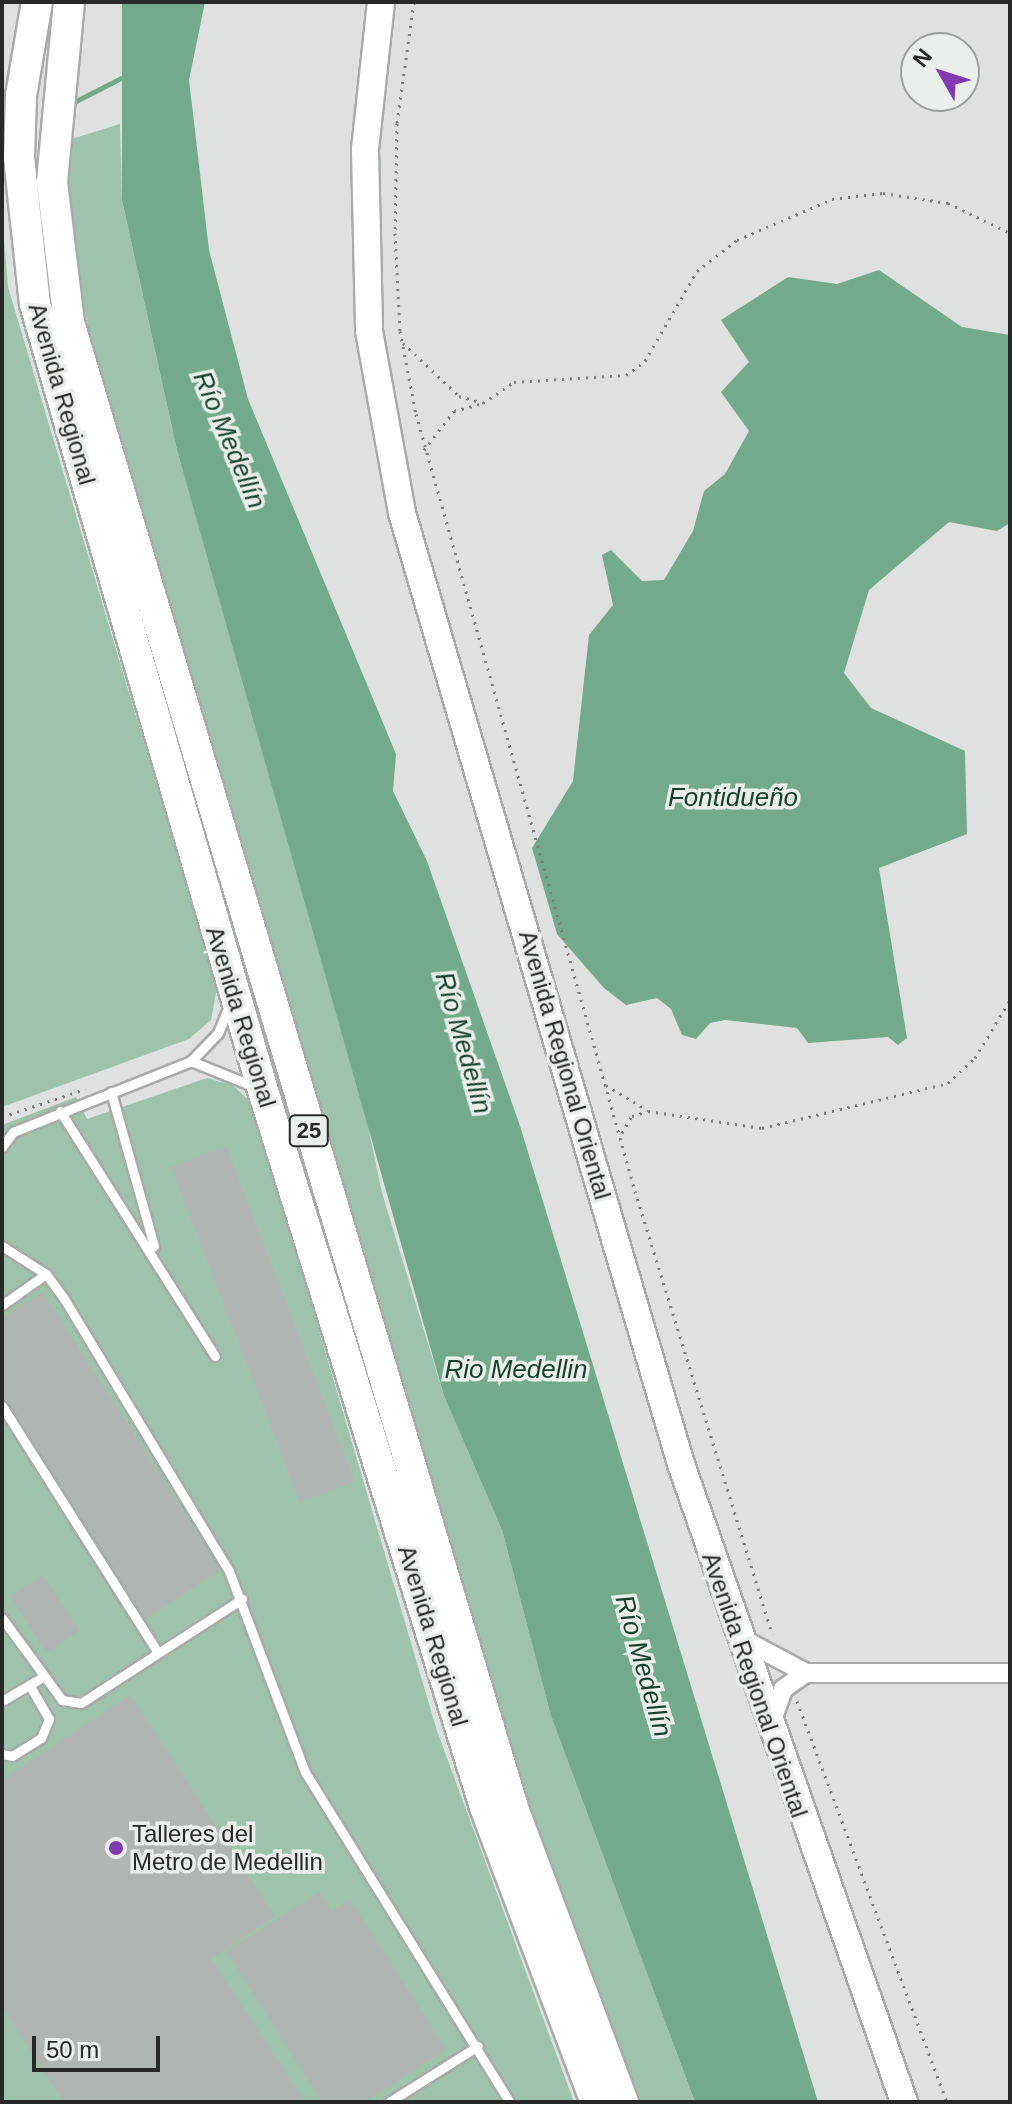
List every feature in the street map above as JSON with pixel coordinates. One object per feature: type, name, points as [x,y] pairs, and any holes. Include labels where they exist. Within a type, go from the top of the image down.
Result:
[{"type":"highway","name":"Avenida Regional","points":[[37,2],[21,96],[19,157],[35,304],[265,1097],[489,1821],[596,2102]]},
{"type":"highway","name":"Avenida Regional","points":[[69,2],[53,146],[53,216],[69,322],[513,1808],[623,2102]]},
{"type":"main road","name":"Avenida Regional Oriental","points":[[381,2],[365,150],[369,331],[402,513],[737,1636],[904,2102]]},
{"type":"street","points":[[737,1636],[798,1679],[1010,1673]]},
{"type":"street","points":[[771,1731],[773,1705],[798,1679]]},
{"type":"lane","points":[[2,1147],[13,1132],[191,1061],[218,1033],[233,990]]},
{"type":"lane","points":[[191,1061],[233,1072],[265,1097]]},
{"type":"lane","points":[[111,1092],[156,1255]]},
{"type":"lane","points":[[60,1111],[156,1255],[215,1356]]},
{"type":"lane","points":[[2,1246],[46,1274],[242,1599],[305,1772],[510,2102]]},
{"type":"lane","points":[[2,1305],[46,1274]]},
{"type":"lane","points":[[2,1406],[157,1651]]},
{"type":"lane","points":[[2,1618],[41,1678],[62,1700],[81,1703],[157,1651],[242,1599]]},
{"type":"lane","points":[[2,1701],[41,1678]]},
{"type":"lane","points":[[2,1754],[12,1756],[41,1738],[49,1719],[29,1685]]},
{"type":"lane","points":[[389,2102],[478,2046]]},
{"type":"path","points":[[414,2],[397,123],[402,343],[424,450],[621,1137],[782,1665]]},
{"type":"path","points":[[424,450],[454,411],[483,403],[514,382],[626,375],[645,361],[697,271],[737,240],[832,199],[883,193],[948,203],[1010,233]]},
{"type":"path","points":[[402,343],[459,396],[483,403]]},
{"type":"path","points":[[606,1085],[648,1111],[762,1128],[948,1083],[975,1058],[1010,1000]]},
{"type":"path","points":[[2,1117],[84,1087],[89,1100]]},
{"type":"path","points":[[621,1137],[632,1116],[648,1111]]},
{"type":"path","points":[[798,1679],[947,2102]]},
{"type":"shaded area","points":[[120,124],[122,200],[177,450],[357,1073],[382,1193],[444,1396],[502,1530],[551,1716],[695,2102],[634,2102],[503,1740],[100,385],[74,255],[65,141]]},
{"type":"shaded area","points":[[2,215],[8,287],[217,988],[211,1020],[189,1039],[2,1107]]},
{"type":"shaded area","points":[[207,1078],[232,1085],[252,1103],[437,1731],[574,2102],[2,2102],[2,1125],[76,1097],[87,1119]]},
{"type":"water","name":"Rio Medellin","points":[[122,2],[205,2],[189,80],[209,250],[248,399],[396,754],[393,791],[427,861],[520,1126],[818,2102],[695,2102],[551,1716],[502,1530],[444,1396],[177,450],[122,200]]},
{"type":"water","name":"Fontidueño","points":[[879,270],[962,327],[1010,335],[1010,523],[997,531],[949,522],[869,590],[844,673],[871,708],[965,751],[967,834],[879,868],[907,1038],[898,1045],[888,1037],[808,1043],[797,1028],[725,1020],[710,1023],[696,1039],[682,1035],[671,1009],[657,998],[626,1005],[604,988],[557,934],[532,848],[573,781],[589,635],[613,605],[602,555],[611,550],[642,581],[664,580],[693,531],[704,491],[725,474],[749,431],[721,392],[749,362],[721,320],[788,277],[837,284]]},
{"type":"building","points":[[226,1146],[355,1481],[300,1502],[171,1167]]},
{"type":"building","points":[[43,1292],[220,1570],[143,1621],[2,1396],[2,1318]]},
{"type":"building","points":[[43,1575],[79,1631],[47,1652],[10,1596]]},
{"type":"building","name":"Talleres del Metro de Medellin","points":[[130,1695],[275,1916],[211,1959],[305,2102],[64,2102],[2,2007],[2,1780]]},
{"type":"building","points":[[320,1892],[332,1911],[350,1899],[446,2050],[365,2102],[322,2102],[226,1951]]},
{"type":"waterway","points":[[72,103],[123,77]]},
{"type":"place","name":"Talleres del Metro de Medellin","points":[[116,1848]]},
{"type":"water label","name":"Río Medellín","points":[[229,440]]},
{"type":"water label","name":"Río Medellín","points":[[463,1043]]},
{"type":"water label","name":"Río Medellín","points":[[643,1666]]}]
